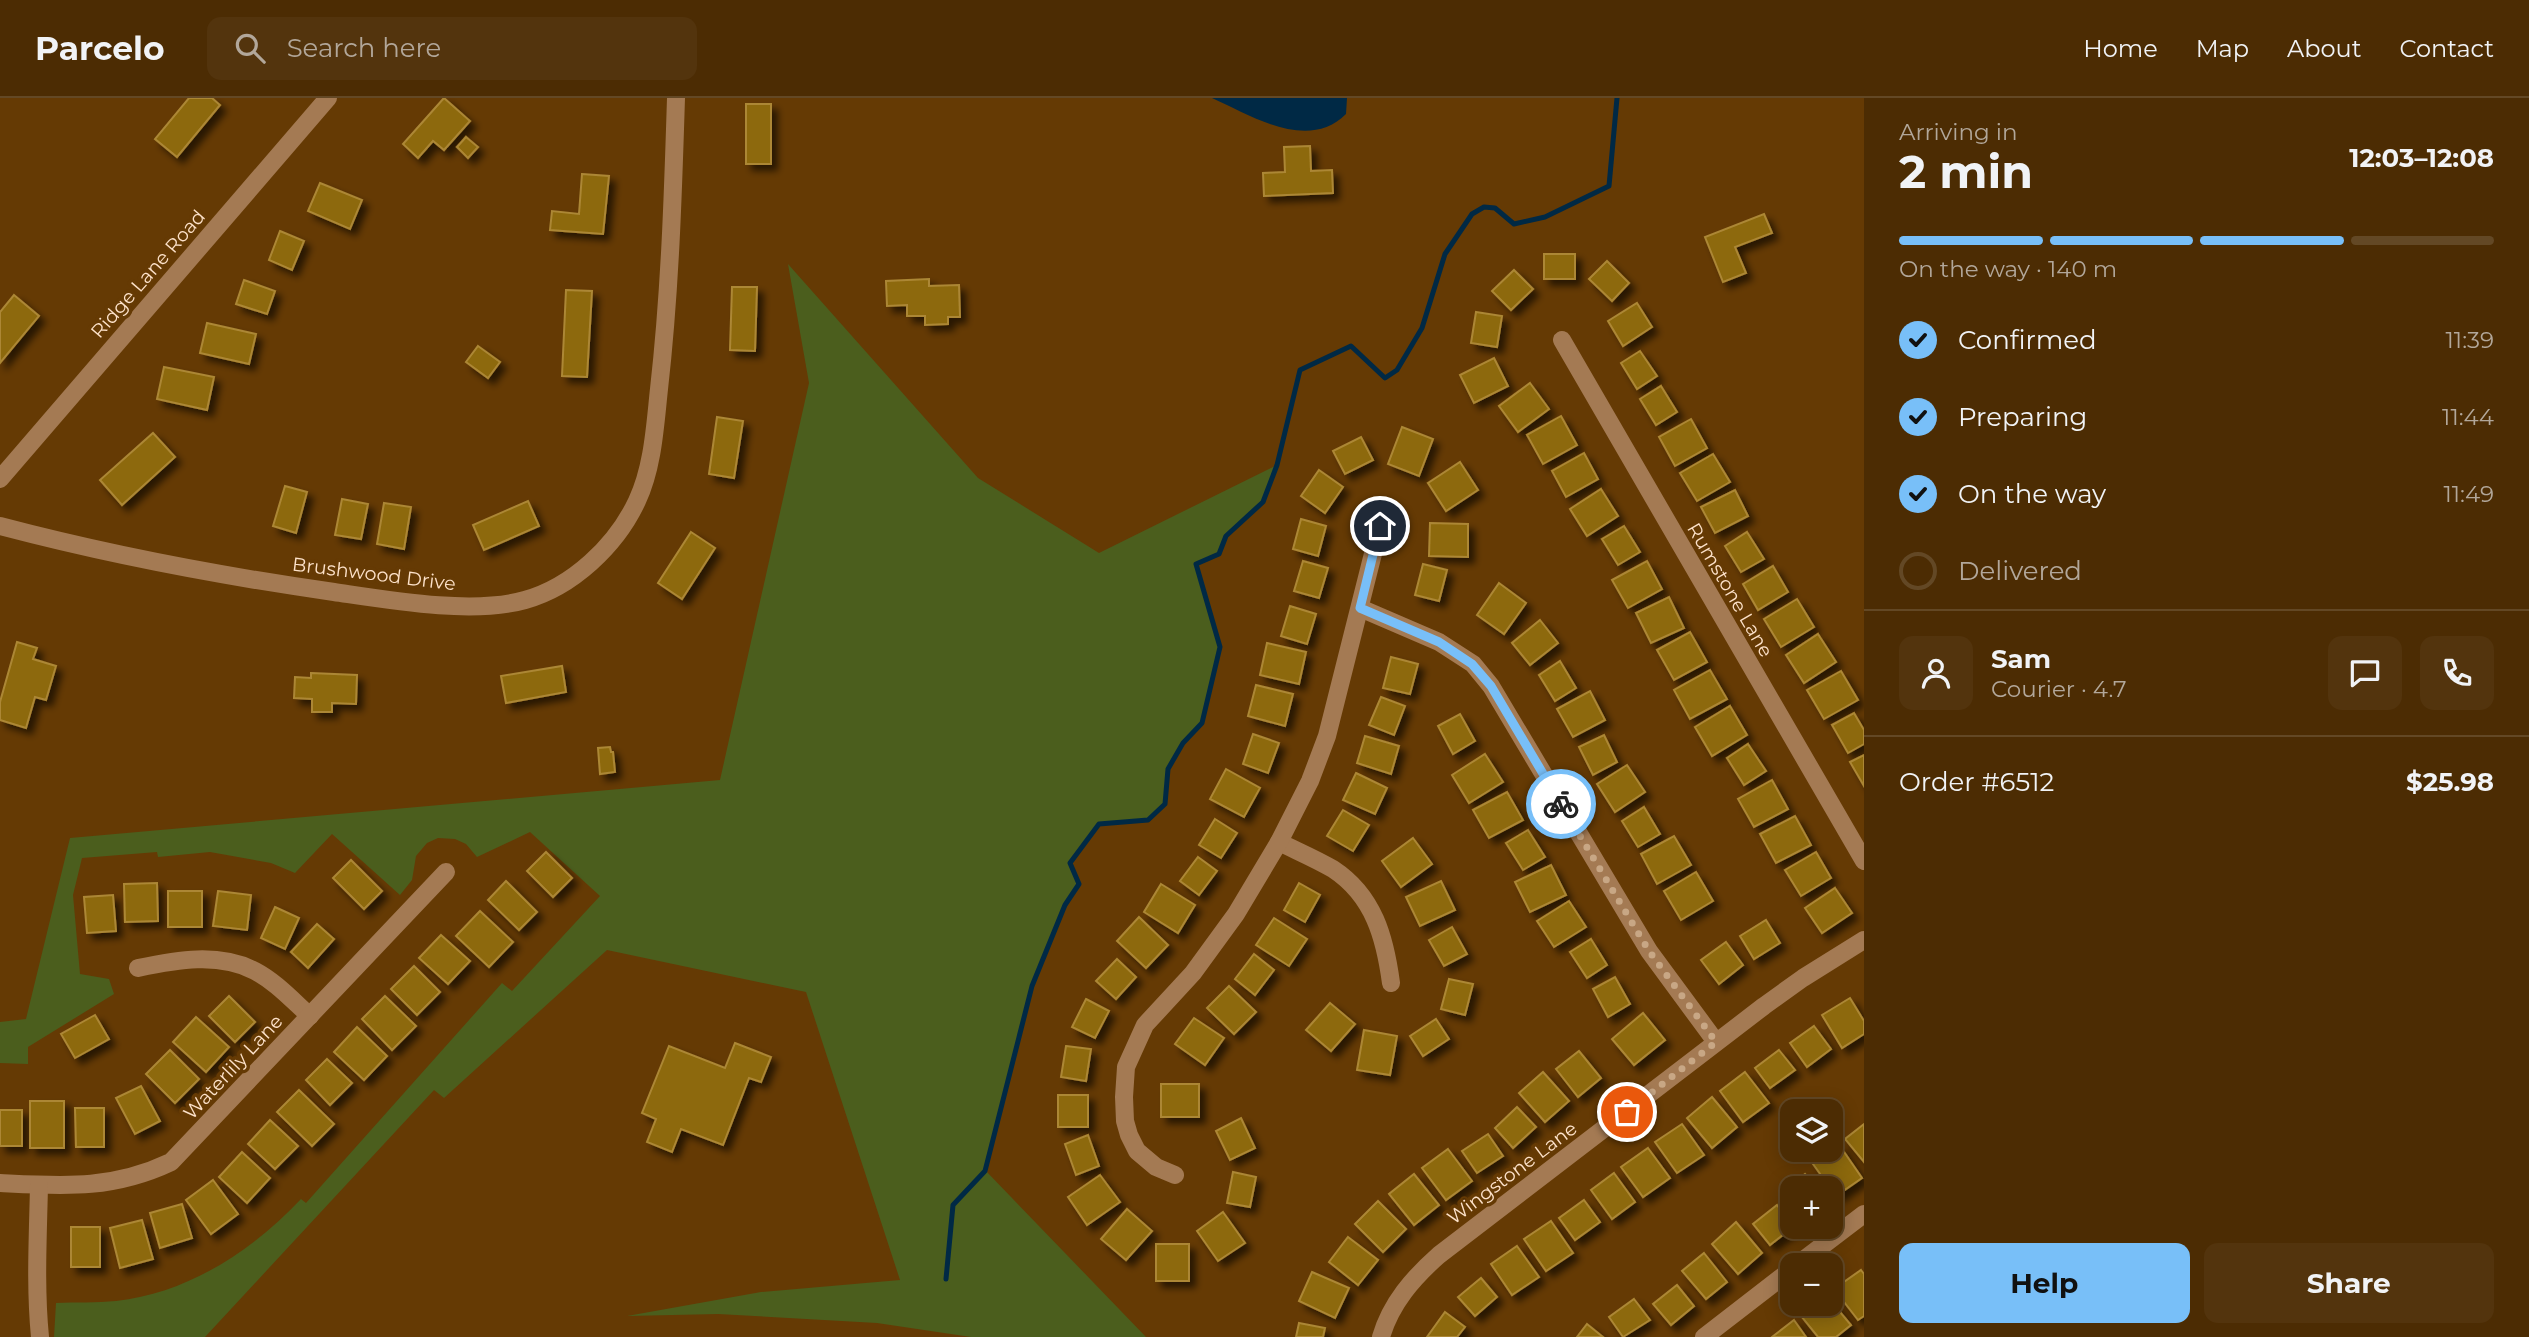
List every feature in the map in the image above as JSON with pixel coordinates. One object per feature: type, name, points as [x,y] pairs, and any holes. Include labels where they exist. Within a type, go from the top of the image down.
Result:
[{"type":"street","name":"Ridge Lane Road","points":[[0,479],[328,98]]},
{"type":"street","name":"Brushwood Drive","points":[[0,526],[127,557],[253,580],[395,601],[475,606],[527,600],[551,591],[571,578],[604,549],[638,500],[646,473],[654,432],[665,337],[676,98]]},
{"type":"street","name":"Rumstone Lane","points":[[1562,340],[1864,861]]},
{"type":"street","points":[[1175,1175],[1156,1167],[1137,1151],[1129,1135],[1125,1121],[1126,1067],[1145,1025],[1215,945],[1279,842],[1320,757],[1380,526]]},
{"type":"street","points":[[1360,608],[1439,642],[1472,664],[1491,686],[1649,951],[1716,1042]]},
{"type":"street","points":[[1279,842],[1334,870],[1352,885],[1368,905],[1378,923],[1391,983]]},
{"type":"street","name":"Waterlily Lane","points":[[0,1183],[90,1185],[122,1181],[171,1162],[446,872]]},
{"type":"street","name":"Wingstone Lane","points":[[1381,1337],[1392,1308],[1415,1276],[1439,1255],[1716,1042],[1803,978],[1864,940]]},
{"type":"street","points":[[138,968],[184,959],[238,964],[257,972],[310,1016]]},
{"type":"street","points":[[39,1185],[37,1239],[40,1337]]},
{"type":"street","points":[[1813,1253],[1864,1214]]},
{"type":"street","points":[[1704,1337],[1780,1278]]},
{"type":"green space","points":[[788,264],[978,478],[1099,553],[1277,465],[1263,502],[1226,536],[1219,554],[1196,564],[1220,647],[1202,723],[1183,743],[1168,769],[1165,804],[1148,820],[1099,824],[1070,863],[1079,884],[1065,905],[1032,986],[985,1170],[1146,1337],[971,1337],[877,1323],[718,1314],[627,1316],[761,1292],[900,1280],[806,992],[607,950],[444,1098],[434,1090],[205,1337],[54,1337],[56,1303],[116,1301],[168,1289],[193,1279],[262,1236],[301,1199],[306,1203],[502,983],[512,991],[600,896],[530,832],[477,857],[466,844],[455,839],[438,838],[427,843],[416,856],[412,880],[400,895],[332,834],[295,873],[271,863],[210,852],[158,857],[157,852],[82,858],[73,895],[80,974],[109,979],[114,994],[28,1047],[28,1064],[0,1063],[0,1022],[26,1019],[70,838],[720,780],[809,383]]},
{"type":"water","points":[[1212,98],[1347,98],[1346,114],[1331,125],[1315,130],[1297,130],[1262,121]]},
{"type":"building","points":[[189,98],[212,98],[220,105],[177,157],[155,139]]},
{"type":"building","points":[[444,98],[470,121],[444,150],[433,141],[418,158],[403,144]]},
{"type":"building","points":[[746,104],[771,104],[771,164],[746,164]]},
{"type":"building","points":[[466,137],[478,147],[468,158],[457,147]]},
{"type":"building","points":[[1310,146],[1311,171],[1332,170],[1333,193],[1264,196],[1263,173],[1285,172],[1284,147]]},
{"type":"building","points":[[582,174],[609,176],[603,234],[550,230],[552,211],[579,214]]},
{"type":"building","points":[[320,183],[362,200],[350,229],[308,211]]},
{"type":"building","points":[[1764,214],[1772,233],[1735,247],[1746,273],[1723,282],[1705,237]]},
{"type":"building","points":[[280,231],[304,241],[292,270],[269,260]]},
{"type":"building","points":[[1544,254],[1575,254],[1575,279],[1544,279]]},
{"type":"building","points":[[1607,261],[1629,283],[1612,301],[1589,279]]},
{"type":"building","points":[[1514,270],[1533,289],[1511,310],[1492,291]]},
{"type":"building","points":[[929,279],[929,286],[959,285],[960,317],[948,317],[948,324],[925,325],[925,316],[907,316],[907,305],[887,306],[886,281]]},
{"type":"building","points":[[244,280],[275,291],[267,314],[236,304]]},
{"type":"building","points":[[732,287],[757,287],[755,351],[730,350]]},
{"type":"building","points":[[566,290],[592,291],[587,377],[562,376]]},
{"type":"building","points":[[14,295],[39,316],[0,363],[0,312]]},
{"type":"building","points":[[1637,303],[1652,327],[1623,346],[1608,321]]},
{"type":"building","points":[[1476,312],[1502,316],[1497,347],[1471,343]]},
{"type":"building","points":[[207,323],[256,334],[249,364],[200,353]]},
{"type":"building","points":[[478,346],[500,362],[488,378],[466,362]]},
{"type":"building","points":[[1640,351],[1657,376],[1637,389],[1621,363]]},
{"type":"building","points":[[1494,358],[1508,386],[1474,403],[1460,375]]},
{"type":"building","points":[[164,367],[214,377],[207,410],[157,399]]},
{"type":"building","points":[[1530,383],[1549,409],[1518,432],[1499,406]]},
{"type":"building","points":[[1661,386],[1677,412],[1656,425],[1640,399]]},
{"type":"building","points":[[1561,416],[1577,445],[1543,464],[1527,435]]},
{"type":"building","points":[[717,417],[743,421],[734,478],[709,474]]},
{"type":"building","points":[[1691,419],[1707,448],[1675,466],[1659,437]]},
{"type":"building","points":[[1402,427],[1433,439],[1419,476],[1388,464]]},
{"type":"building","points":[[153,433],[175,457],[122,505],[100,480]]},
{"type":"building","points":[[1361,437],[1373,460],[1345,474],[1333,451]]},
{"type":"building","points":[[1584,453],[1598,479],[1566,497],[1552,471]]},
{"type":"building","points":[[1713,454],[1730,482],[1697,501],[1680,473]]},
{"type":"building","points":[[1460,462],[1478,490],[1446,511],[1428,483]]},
{"type":"building","points":[[1319,470],[1343,487],[1325,513],[1301,496]]},
{"type":"building","points":[[285,486],[307,492],[296,533],[273,526]]},
{"type":"building","points":[[1601,489],[1618,516],[1587,536],[1570,509]]},
{"type":"building","points":[[1735,490],[1748,516],[1715,533],[1701,507]]},
{"type":"building","points":[[342,499],[368,504],[361,539],[335,535]]},
{"type":"building","points":[[528,501],[539,526],[484,550],[473,525]]},
{"type":"building","points":[[384,503],[411,507],[404,549],[377,544]]},
{"type":"building","points":[[1301,519],[1326,526],[1318,556],[1293,549]]},
{"type":"building","points":[[1430,523],[1468,524],[1468,557],[1429,556]]},
{"type":"building","points":[[1624,526],[1640,552],[1618,565],[1602,539]]},
{"type":"building","points":[[691,532],[715,548],[682,599],[658,583]]},
{"type":"building","points":[[1747,532],[1764,559],[1741,572],[1725,546]]},
{"type":"building","points":[[1303,561],[1328,568],[1319,598],[1294,591]]},
{"type":"building","points":[[1647,561],[1662,589],[1628,608],[1612,580]]},
{"type":"building","points":[[1423,564],[1447,570],[1439,601],[1415,595]]},
{"type":"building","points":[[1773,566],[1788,592],[1758,610],[1743,584]]},
{"type":"building","points":[[1499,583],[1526,603],[1504,634],[1477,615]]},
{"type":"building","points":[[1669,597],[1684,628],[1651,643],[1636,613]]},
{"type":"building","points":[[1797,599],[1814,627],[1781,647],[1764,619]]},
{"type":"building","points":[[1290,606],[1316,614],[1307,644],[1281,636]]},
{"type":"building","points":[[1540,620],[1558,643],[1530,665],[1512,643]]},
{"type":"building","points":[[1690,632],[1707,662],[1674,680],[1657,650]]},
{"type":"building","points":[[1818,634],[1836,662],[1804,683],[1786,655]]},
{"type":"building","points":[[17,642],[37,648],[33,659],[56,666],[46,700],[35,697],[26,728],[0,720],[0,702]]},
{"type":"building","points":[[1267,643],[1306,652],[1299,684],[1260,675]]},
{"type":"building","points":[[1391,657],[1418,664],[1410,694],[1383,688]]},
{"type":"building","points":[[1560,661],[1576,688],[1555,701],[1539,675]]},
{"type":"building","points":[[562,666],[566,692],[506,703],[501,676]]},
{"type":"building","points":[[1710,670],[1727,699],[1690,719],[1674,690]]},
{"type":"building","points":[[1841,671],[1858,700],[1824,719],[1807,690]]},
{"type":"building","points":[[311,673],[357,675],[356,704],[332,703],[332,712],[312,712],[312,699],[294,698],[295,677],[311,678]]},
{"type":"building","points":[[1256,685],[1293,694],[1285,726],[1248,716]]},
{"type":"building","points":[[1590,691],[1605,720],[1573,737],[1557,709]]},
{"type":"building","points":[[1381,697],[1405,706],[1394,735],[1369,725]]},
{"type":"building","points":[[1730,706],[1747,735],[1712,756],[1695,727]]},
{"type":"building","points":[[1854,713],[1864,730],[1864,744],[1848,753],[1832,725]]},
{"type":"building","points":[[1460,714],[1475,741],[1453,754],[1438,726]]},
{"type":"building","points":[[1253,734],[1279,743],[1268,773],[1243,764]]},
{"type":"building","points":[[1604,735],[1617,762],[1593,775],[1579,747]]},
{"type":"building","points":[[1365,736],[1399,746],[1391,774],[1357,763]]},
{"type":"building","points":[[1748,744],[1766,771],[1744,785],[1727,758]]},
{"type":"building","points":[[610,747],[615,772],[600,774],[598,748]]},
{"type":"building","points":[[1485,754],[1503,782],[1469,803],[1452,775]]},
{"type":"building","points":[[1864,755],[1864,786],[1850,762]]},
{"type":"building","points":[[1627,765],[1645,792],[1615,812],[1597,784]]},
{"type":"building","points":[[1226,769],[1260,788],[1244,817],[1210,799]]},
{"type":"building","points":[[1356,773],[1387,788],[1375,814],[1343,800]]},
{"type":"building","points":[[1772,780],[1788,809],[1754,827],[1738,799]]},
{"type":"building","points":[[1507,792],[1523,820],[1489,838],[1473,810]]},
{"type":"building","points":[[1644,807],[1660,834],[1638,847],[1622,821]]},
{"type":"building","points":[[1343,810],[1369,825],[1353,851],[1327,836]]},
{"type":"building","points":[[1795,816],[1811,845],[1776,863],[1760,834]]},
{"type":"building","points":[[1215,819],[1237,833],[1221,858],[1199,845]]},
{"type":"building","points":[[1528,830],[1545,857],[1523,870],[1506,843]]},
{"type":"building","points":[[1674,836],[1691,865],[1657,884],[1641,854]]},
{"type":"building","points":[[1413,838],[1432,864],[1401,887],[1382,861]]},
{"type":"building","points":[[546,852],[572,878],[553,897],[527,871]]},
{"type":"building","points":[[1816,852],[1831,878],[1801,896],[1785,870]]},
{"type":"building","points":[[1198,857],[1217,871],[1199,895],[1180,881]]},
{"type":"building","points":[[351,860],[382,891],[364,909],[333,878]]},
{"type":"building","points":[[1551,865],[1566,895],[1530,912],[1515,882]]},
{"type":"building","points":[[1696,872],[1713,901],[1681,920],[1664,891]]},
{"type":"building","points":[[506,881],[537,912],[519,930],[488,900]]},
{"type":"building","points":[[1441,881],[1455,910],[1420,926],[1406,897]]},
{"type":"building","points":[[157,883],[158,921],[125,922],[124,884]]},
{"type":"building","points":[[1299,883],[1320,895],[1305,922],[1284,910]]},
{"type":"building","points":[[1161,884],[1195,905],[1178,933],[1144,912]]},
{"type":"building","points":[[1835,888],[1852,913],[1822,933],[1805,908]]},
{"type":"building","points":[[168,891],[202,891],[202,927],[168,927]]},
{"type":"building","points":[[218,891],[251,895],[247,930],[213,926]]},
{"type":"building","points":[[113,895],[116,931],[87,933],[84,897]]},
{"type":"building","points":[[1569,901],[1586,927],[1554,947],[1537,921]]},
{"type":"building","points":[[275,907],[299,918],[285,949],[261,938]]},
{"type":"building","points":[[480,911],[513,942],[489,967],[456,936]]},
{"type":"building","points":[[1139,917],[1168,945],[1146,968],[1117,941]]},
{"type":"building","points":[[1274,918],[1307,939],[1289,966],[1256,945]]},
{"type":"building","points":[[1766,920],[1780,943],[1754,959],[1740,936]]},
{"type":"building","points":[[317,924],[334,939],[308,968],[291,952]]},
{"type":"building","points":[[1452,927],[1467,954],[1444,966],[1429,940]]},
{"type":"building","points":[[441,935],[470,961],[448,984],[419,958]]},
{"type":"building","points":[[1591,939],[1607,965],[1587,978],[1570,952]]},
{"type":"building","points":[[1726,942],[1743,965],[1719,984],[1701,960]]},
{"type":"building","points":[[1254,954],[1274,970],[1255,995],[1235,979]]},
{"type":"building","points":[[1117,959],[1136,977],[1116,999],[1096,981]]},
{"type":"building","points":[[414,966],[440,992],[417,1015],[391,989]]},
{"type":"building","points":[[1615,977],[1630,1004],[1608,1017],[1593,989]]},
{"type":"building","points":[[1449,979],[1473,984],[1465,1015],[1441,1009]]},
{"type":"building","points":[[1229,986],[1256,1012],[1234,1034],[1207,1008]]},
{"type":"building","points":[[229,996],[255,1022],[235,1042],[209,1016]]},
{"type":"building","points":[[385,996],[416,1026],[392,1050],[362,1019]]},
{"type":"building","points":[[1850,998],[1864,1021],[1864,1034],[1842,1048],[1822,1015]]},
{"type":"building","points":[[1086,999],[1109,1011],[1095,1038],[1072,1027]]},
{"type":"building","points":[[1330,1003],[1355,1024],[1331,1051],[1306,1030]]},
{"type":"building","points":[[1643,1013],[1665,1040],[1634,1065],[1612,1039]]},
{"type":"building","points":[[95,1015],[109,1039],[75,1058],[61,1034]]},
{"type":"building","points":[[196,1017],[229,1047],[206,1072],[173,1042]]},
{"type":"building","points":[[1194,1018],[1224,1038],[1205,1065],[1175,1044]]},
{"type":"building","points":[[1436,1019],[1449,1039],[1423,1056],[1410,1036]]},
{"type":"building","points":[[1814,1026],[1831,1049],[1807,1067],[1790,1043]]},
{"type":"building","points":[[357,1027],[387,1056],[364,1080],[334,1052]]},
{"type":"building","points":[[1364,1030],[1397,1036],[1390,1075],[1357,1070]]},
{"type":"building","points":[[735,1043],[771,1057],[761,1082],[749,1078],[723,1145],[681,1129],[672,1152],[647,1142],[656,1119],[642,1113],[669,1046],[725,1068]]},
{"type":"building","points":[[1066,1046],[1091,1049],[1086,1081],[1061,1077]]},
{"type":"building","points":[[170,1050],[199,1079],[175,1103],[146,1074]]},
{"type":"building","points":[[1779,1050],[1795,1070],[1770,1088],[1755,1068]]},
{"type":"building","points":[[1579,1051],[1601,1078],[1578,1097],[1556,1069]]},
{"type":"building","points":[[327,1059],[352,1083],[330,1105],[306,1080]]},
{"type":"building","points":[[1543,1072],[1569,1101],[1545,1122],[1519,1093]]},
{"type":"building","points":[[1745,1072],[1769,1103],[1743,1122],[1720,1091]]},
{"type":"building","points":[[1161,1084],[1199,1084],[1199,1117],[1161,1117]]},
{"type":"building","points":[[141,1086],[160,1121],[135,1134],[116,1098]]},
{"type":"building","points":[[299,1090],[334,1124],[312,1146],[277,1112]]},
{"type":"building","points":[[1058,1095],[1088,1095],[1088,1127],[1058,1127]]},
{"type":"building","points":[[1712,1097],[1737,1127],[1712,1148],[1687,1118]]},
{"type":"building","points":[[30,1101],[64,1101],[64,1148],[30,1148]]},
{"type":"building","points":[[1517,1107],[1536,1127],[1513,1148],[1495,1128]]},
{"type":"building","points":[[75,1108],[104,1108],[104,1147],[76,1147]]},
{"type":"building","points":[[0,1110],[22,1110],[22,1146],[0,1146]]},
{"type":"building","points":[[1241,1118],[1255,1148],[1230,1160],[1216,1131]]},
{"type":"building","points":[[270,1120],[298,1146],[275,1169],[248,1144]]},
{"type":"building","points":[[1682,1124],[1704,1155],[1677,1173],[1655,1142]]},
{"type":"building","points":[[1864,1124],[1864,1162],[1845,1139]]},
{"type":"building","points":[[1488,1134],[1503,1156],[1477,1173],[1462,1151]]},
{"type":"building","points":[[1088,1135],[1099,1166],[1076,1175],[1065,1144]]},
{"type":"building","points":[[1648,1148],[1670,1178],[1643,1197],[1621,1167]]},
{"type":"building","points":[[1448,1149],[1472,1181],[1446,1200],[1422,1168]]},
{"type":"building","points":[[1843,1150],[1862,1178],[1843,1191],[1843,1176],[1822,1176],[1813,1164],[1843,1162]]},
{"type":"building","points":[[242,1152],[270,1178],[247,1203],[219,1177]]},
{"type":"building","points":[[1233,1172],[1256,1177],[1250,1207],[1227,1203]]},
{"type":"building","points":[[1614,1173],[1635,1202],[1612,1219],[1591,1190]]},
{"type":"building","points":[[1414,1174],[1439,1205],[1414,1225],[1389,1194]]},
{"type":"building","points":[[1100,1175],[1120,1202],[1087,1225],[1068,1197]]},
{"type":"building","points":[[213,1180],[238,1214],[211,1234],[186,1200]]},
{"type":"building","points":[[1584,1200],[1600,1222],[1575,1240],[1559,1218]]},
{"type":"building","points":[[1378,1201],[1406,1229],[1383,1252],[1355,1224]]},
{"type":"building","points":[[182,1204],[192,1238],[160,1248],[150,1213]]},
{"type":"building","points":[[1777,1205],[1780,1209],[1780,1237],[1770,1245],[1753,1224]]},
{"type":"building","points":[[1127,1209],[1152,1231],[1126,1260],[1101,1239]]},
{"type":"building","points":[[1223,1212],[1245,1243],[1218,1261],[1197,1231]]},
{"type":"building","points":[[142,1220],[153,1259],[120,1268],[110,1228]]},
{"type":"building","points":[[1551,1221],[1573,1253],[1546,1271],[1524,1239]]},
{"type":"building","points":[[1736,1222],[1762,1253],[1738,1274],[1712,1244]]},
{"type":"building","points":[[71,1227],[100,1227],[100,1267],[71,1267]]},
{"type":"building","points":[[1348,1237],[1378,1260],[1358,1285],[1329,1262]]},
{"type":"building","points":[[1156,1244],[1189,1244],[1189,1281],[1156,1281]]},
{"type":"building","points":[[1517,1246],[1539,1277],[1512,1295],[1491,1264]]},
{"type":"building","points":[[1704,1253],[1727,1282],[1706,1299],[1682,1271]]},
{"type":"building","points":[[1861,1270],[1864,1274],[1864,1316],[1858,1320],[1843,1301],[1843,1283]]},
{"type":"building","points":[[1312,1272],[1349,1288],[1335,1318],[1299,1301]]},
{"type":"building","points":[[1481,1278],[1497,1297],[1475,1316],[1458,1297]]},
{"type":"building","points":[[1677,1285],[1694,1306],[1671,1325],[1653,1304]]},
{"type":"building","points":[[1634,1299],[1650,1320],[1623,1337],[1609,1317]]},
{"type":"building","points":[[1445,1312],[1465,1327],[1457,1337],[1427,1337]]},
{"type":"building","points":[[1843,1315],[1851,1325],[1836,1337],[1818,1337],[1801,1316]]},
{"type":"building","points":[[1794,1320],[1806,1337],[1772,1337]]},
{"type":"building","points":[[1299,1323],[1325,1328],[1323,1337],[1296,1337]]},
{"type":"building","points":[[1587,1324],[1603,1337],[1577,1337]]},
{"type":"waterway","points":[[946,1279],[953,1205],[985,1171],[1032,986],[1065,905],[1079,884],[1070,863],[1099,824],[1148,820],[1165,804],[1168,769],[1183,743],[1202,723],[1220,647],[1196,564],[1219,554],[1226,536],[1263,502],[1277,465],[1300,370],[1351,346],[1385,378],[1397,370],[1422,328],[1445,254],[1472,214],[1484,207],[1495,208],[1514,224],[1545,217],[1609,186],[1617,98]]},
{"type":"way so far","points":[[1561,804],[1649,951],[1716,1042],[1627,1112]]},
{"type":"route","points":[[1380,526],[1360,608],[1439,642],[1472,664],[1491,686],[1561,804]]}]
